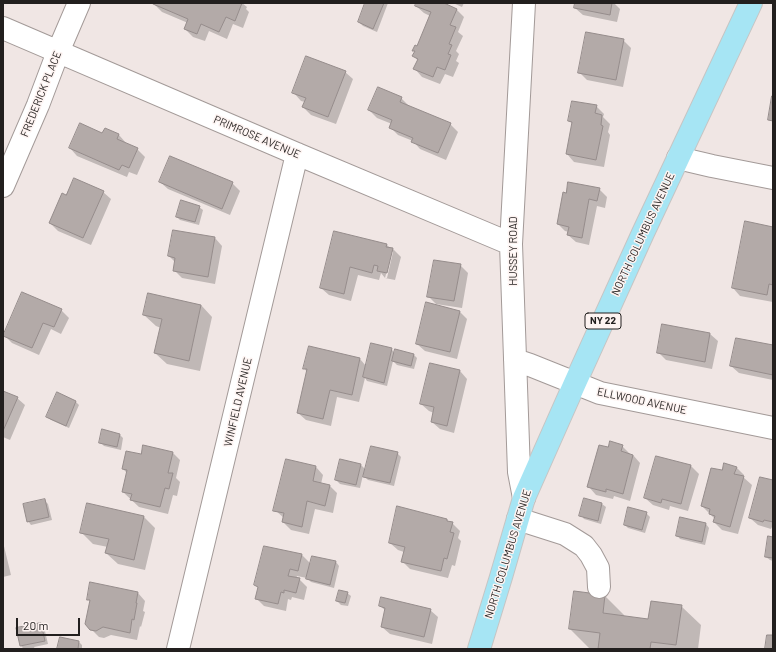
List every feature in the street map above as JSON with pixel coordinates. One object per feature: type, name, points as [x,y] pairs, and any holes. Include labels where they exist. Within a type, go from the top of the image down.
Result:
[{"type":"main road","name":"NORTH COLUMBUS AVENUE","points":[[478,649],[524,498],[678,158],[751,3]]},
{"type":"street","name":"FREDERICK PLACE","points":[[3,186],[38,105],[58,52],[79,3]]},
{"type":"street","name":"HUSSEY ROAD","points":[[524,3],[512,244],[519,472],[524,498]]},
{"type":"street","name":"PRIMROSE AVENUE","points":[[3,28],[512,244]]},
{"type":"street","name":"WINFIELD AVENUE","points":[[178,649],[297,154]]},
{"type":"street","points":[[678,158],[773,178]]},
{"type":"street","name":"ELLWOOD AVENUE","points":[[515,360],[530,364],[600,393],[773,428]]},
{"type":"street","points":[[518,519],[565,534],[584,546],[598,568],[599,586]]},
{"type":"building","points":[[153,3],[242,3],[235,21],[226,17],[219,32],[201,24],[197,34],[184,29],[188,19]]},
{"type":"building","points":[[365,3],[384,3],[373,29],[358,22]]},
{"type":"building","points":[[416,3],[444,3],[457,9],[450,25],[456,27],[449,44],[452,45],[448,54],[451,55],[445,70],[437,67],[433,77],[413,69],[418,59],[412,56],[415,51],[412,51],[415,45],[417,46],[431,12],[415,6]]},
{"type":"building","points":[[575,3],[612,3],[610,15],[574,8]]},
{"type":"building","points":[[586,32],[624,39],[616,80],[578,73]]},
{"type":"building","points":[[306,56],[346,71],[328,117],[302,107],[306,98],[292,93]]},
{"type":"building","points":[[378,87],[402,97],[400,102],[451,123],[438,153],[411,142],[413,138],[389,128],[392,120],[368,110]]},
{"type":"building","points":[[773,96],[773,121],[768,120]]},
{"type":"building","points":[[572,101],[597,105],[595,113],[602,115],[601,125],[603,126],[596,160],[566,154],[572,122],[568,121]]},
{"type":"building","points":[[80,123],[102,133],[105,128],[119,134],[117,139],[138,148],[129,168],[122,165],[119,170],[69,148]]},
{"type":"building","points":[[170,156],[233,182],[222,209],[159,182]]},
{"type":"building","points":[[74,178],[104,191],[83,238],[49,223],[62,193],[66,195]]},
{"type":"building","points":[[568,182],[600,188],[597,201],[589,199],[582,238],[567,235],[569,227],[557,224],[563,192],[566,193]]},
{"type":"building","points":[[181,200],[200,206],[195,222],[176,217]]},
{"type":"building","points":[[745,221],[773,227],[773,285],[769,284],[767,295],[732,288]]},
{"type":"building","points":[[173,230],[215,237],[208,277],[173,271],[175,258],[168,256]]},
{"type":"building","points":[[334,231],[387,244],[386,247],[393,248],[387,273],[377,271],[378,266],[374,265],[372,273],[350,267],[344,294],[320,288]]},
{"type":"building","points":[[434,260],[461,264],[454,301],[427,297]]},
{"type":"building","points":[[22,292],[62,309],[54,327],[43,323],[32,348],[3,336]]},
{"type":"building","points":[[148,293],[201,305],[189,361],[154,353],[162,319],[143,315]]},
{"type":"building","points":[[426,302],[460,311],[450,352],[416,344]]},
{"type":"building","points":[[662,324],[710,333],[705,362],[657,353]]},
{"type":"building","points":[[736,338],[773,345],[773,375],[730,366]]},
{"type":"building","points":[[371,343],[392,348],[384,383],[363,377]]},
{"type":"building","points":[[309,346],[360,358],[352,395],[330,390],[323,419],[297,413],[307,369],[303,369]]},
{"type":"building","points":[[395,349],[414,354],[411,366],[392,361]]},
{"type":"building","points":[[430,363],[460,370],[447,426],[431,422],[434,407],[420,404]]},
{"type":"building","points":[[3,391],[18,397],[3,431]]},
{"type":"building","points":[[57,392],[76,401],[66,426],[46,417]]},
{"type":"building","points":[[102,429],[120,434],[117,447],[99,443]]},
{"type":"building","points":[[610,441],[623,445],[621,451],[633,455],[623,494],[606,489],[606,492],[587,487],[599,445],[608,447]]},
{"type":"building","points":[[143,445],[173,452],[168,473],[173,473],[169,489],[165,488],[160,507],[130,500],[132,494],[122,492],[127,470],[122,469],[126,451],[141,454]]},
{"type":"building","points":[[371,446],[398,452],[390,483],[363,477]]},
{"type":"building","points":[[656,456],[691,465],[681,504],[662,499],[661,503],[644,498]]},
{"type":"building","points":[[286,459],[316,466],[313,481],[330,485],[325,506],[307,501],[302,527],[282,522],[284,513],[273,511]]},
{"type":"building","points":[[340,459],[361,464],[356,485],[335,480]]},
{"type":"building","points":[[724,463],[737,467],[734,474],[744,476],[730,527],[713,522],[715,516],[709,514],[710,509],[701,506],[711,468],[722,470]]},
{"type":"building","points":[[760,477],[773,480],[773,522],[764,520],[763,522],[749,518]]},
{"type":"building","points":[[584,498],[602,503],[598,521],[579,516]]},
{"type":"building","points":[[45,499],[49,517],[27,522],[23,504]]},
{"type":"building","points":[[87,503],[144,516],[134,560],[105,553],[109,539],[80,533]]},
{"type":"building","points":[[397,506],[447,519],[447,521],[453,522],[450,532],[454,533],[447,559],[444,558],[441,571],[401,562],[405,547],[389,543]]},
{"type":"building","points":[[628,507],[647,512],[642,530],[624,525]]},
{"type":"building","points":[[680,517],[706,523],[702,542],[676,536]]},
{"type":"building","points":[[768,536],[773,537],[773,558],[765,557]]},
{"type":"building","points":[[264,546],[302,554],[298,571],[290,569],[288,576],[300,578],[296,593],[284,590],[284,593],[281,592],[278,604],[255,599],[258,587],[254,585]]},
{"type":"building","points":[[312,556],[336,561],[330,585],[306,579]]},
{"type":"building","points":[[90,582],[138,592],[134,620],[132,619],[130,633],[103,627],[96,631],[90,630],[85,624],[90,600],[87,600]]},
{"type":"building","points":[[339,590],[348,592],[345,603],[336,601]]},
{"type":"building","points":[[574,591],[605,595],[603,613],[648,619],[651,601],[682,605],[676,645],[651,642],[650,649],[598,649],[600,633],[569,629]]},
{"type":"building","points":[[381,597],[431,609],[424,637],[381,627],[385,608],[379,606]]},
{"type":"building","points":[[41,623],[45,641],[20,646],[16,628]]},
{"type":"building","points":[[767,635],[773,635],[773,649],[765,649]]},
{"type":"building","points":[[60,637],[79,641],[78,649],[57,649]]}]
